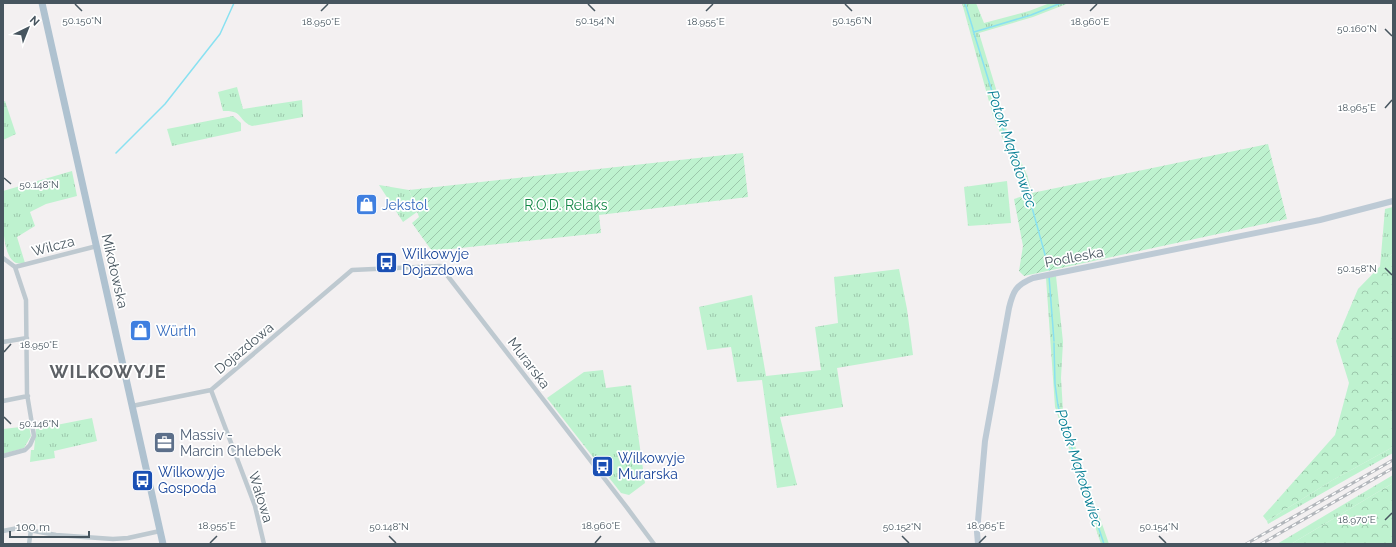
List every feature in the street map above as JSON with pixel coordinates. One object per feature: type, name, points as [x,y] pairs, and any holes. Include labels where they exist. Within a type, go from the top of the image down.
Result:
[{"type":"main road","name":"Mikołowska","points":[[42,3],[163,544]]},
{"type":"street","name":"Podleska","points":[[978,544],[977,532],[985,441],[1009,308],[1012,296],[1017,287],[1025,281],[1033,278],[1313,222],[1393,201]]},
{"type":"street","name":"Wilcza","points":[[15,267],[97,246]]},
{"type":"street","points":[[3,258],[15,267],[26,300],[28,396],[34,436],[30,445],[25,450],[3,456]]},
{"type":"street","name":"Murarska","points":[[352,270],[440,266],[628,508],[654,544]]},
{"type":"street","name":"Dojazdowa","points":[[132,406],[211,390],[352,270]]},
{"type":"street","points":[[3,342],[27,338]]},
{"type":"street","name":"Wałowa","points":[[211,390],[255,506],[264,544]]},
{"type":"street","points":[[3,401],[28,396]]},
{"type":"street","points":[[3,531],[18,528],[56,535],[113,539],[128,538],[160,531]]},
{"type":"street","points":[[29,544],[31,530]]},
{"type":"green space","points":[[962,3],[976,3],[984,23],[1029,11],[1050,3],[1069,3],[1033,17],[979,33],[1003,112],[1001,117],[1027,175],[1032,193],[1026,196],[993,116]]},
{"type":"green space","points":[[237,87],[243,109],[302,100],[303,117],[252,126],[247,124],[234,112],[223,111],[218,92]]},
{"type":"green space","points":[[5,101],[16,134],[3,140],[3,102]]},
{"type":"green space","points":[[233,116],[241,123],[241,131],[172,146],[167,129]]},
{"type":"green space","points":[[1268,144],[1287,219],[1024,276],[1019,271],[1023,246],[1014,199],[1032,193]]},
{"type":"green space","name":"R.O.D. Relaks","points":[[743,153],[748,197],[599,215],[601,233],[432,251],[412,223],[419,217],[409,190]]},
{"type":"green space","points":[[72,171],[77,196],[46,204],[30,212],[35,226],[17,237],[25,263],[16,263],[11,259],[7,251],[5,241],[3,191]]},
{"type":"green space","points":[[1007,181],[1011,223],[968,226],[964,187]]},
{"type":"green space","points":[[379,185],[409,190],[417,212],[403,222]]},
{"type":"green space","points":[[1393,207],[1393,253],[1380,267],[1385,209]]},
{"type":"green space","points":[[1393,253],[1393,447],[1331,481],[1267,521],[1263,516],[1335,435],[1349,383],[1336,341],[1358,289]]},
{"type":"green space","points":[[899,269],[907,309],[913,355],[837,368],[843,407],[780,417],[797,485],[777,488],[762,380],[737,382],[731,347],[707,350],[699,307],[752,295],[766,376],[821,370],[815,327],[838,323],[834,277]]},
{"type":"green space","points":[[1056,276],[1063,342],[1061,378],[1063,411],[1109,544],[1101,544],[1055,407],[1046,278]]},
{"type":"green space","points":[[603,370],[606,388],[631,385],[645,483],[629,495],[621,493],[547,398],[584,372]]},
{"type":"green space","points":[[92,418],[97,441],[54,451],[55,458],[30,462],[31,450],[34,450],[36,429]]},
{"type":"green space","points":[[29,426],[31,436],[24,448],[3,454],[3,429]]},
{"type":"green space","points":[[1393,447],[1393,453],[1268,524],[1267,521],[1331,481]]},
{"type":"green space","points":[[1393,475],[1393,483],[1291,544],[1277,544]]},
{"type":"green space","points":[[1393,483],[1393,544],[1291,544]]},
{"type":"waterway","points":[[116,153],[165,104],[220,34],[234,3]]},
{"type":"waterway","name":"Potok Mąkołowiec","points":[[965,3],[973,29]]},
{"type":"waterway","points":[[974,32],[1031,15],[1061,3]]},
{"type":"waterway","name":"Potok Mąkołowiec","points":[[973,30],[999,114],[998,117],[1023,175],[1049,269]]},
{"type":"waterway","name":"Potok Mąkołowiec","points":[[1049,276],[1054,341]]},
{"type":"waterway","name":"Potok Mąkołowiec","points":[[1054,343],[1055,384],[1058,406],[1104,544]]},
{"type":"railway","points":[[1246,544],[1393,460]]},
{"type":"railway","points":[[1261,544],[1393,468]]},
{"type":"place","name":"Jekstol","points":[[366,205]]},
{"type":"place","name":"Wilkowyje Dojazdowa","points":[[387,262]]},
{"type":"place","name":"Würth","points":[[140,331]]},
{"type":"place","name":"Massiv - Marcin Chlebek","points":[[165,443]]},
{"type":"place","name":"Wilkowyje Murarska","points":[[602,466]]},
{"type":"place","name":"Wilkowyje Gospoda","points":[[142,480]]},
{"type":"district","name":"WILKOWYJE","points":[[108,371]]}]
